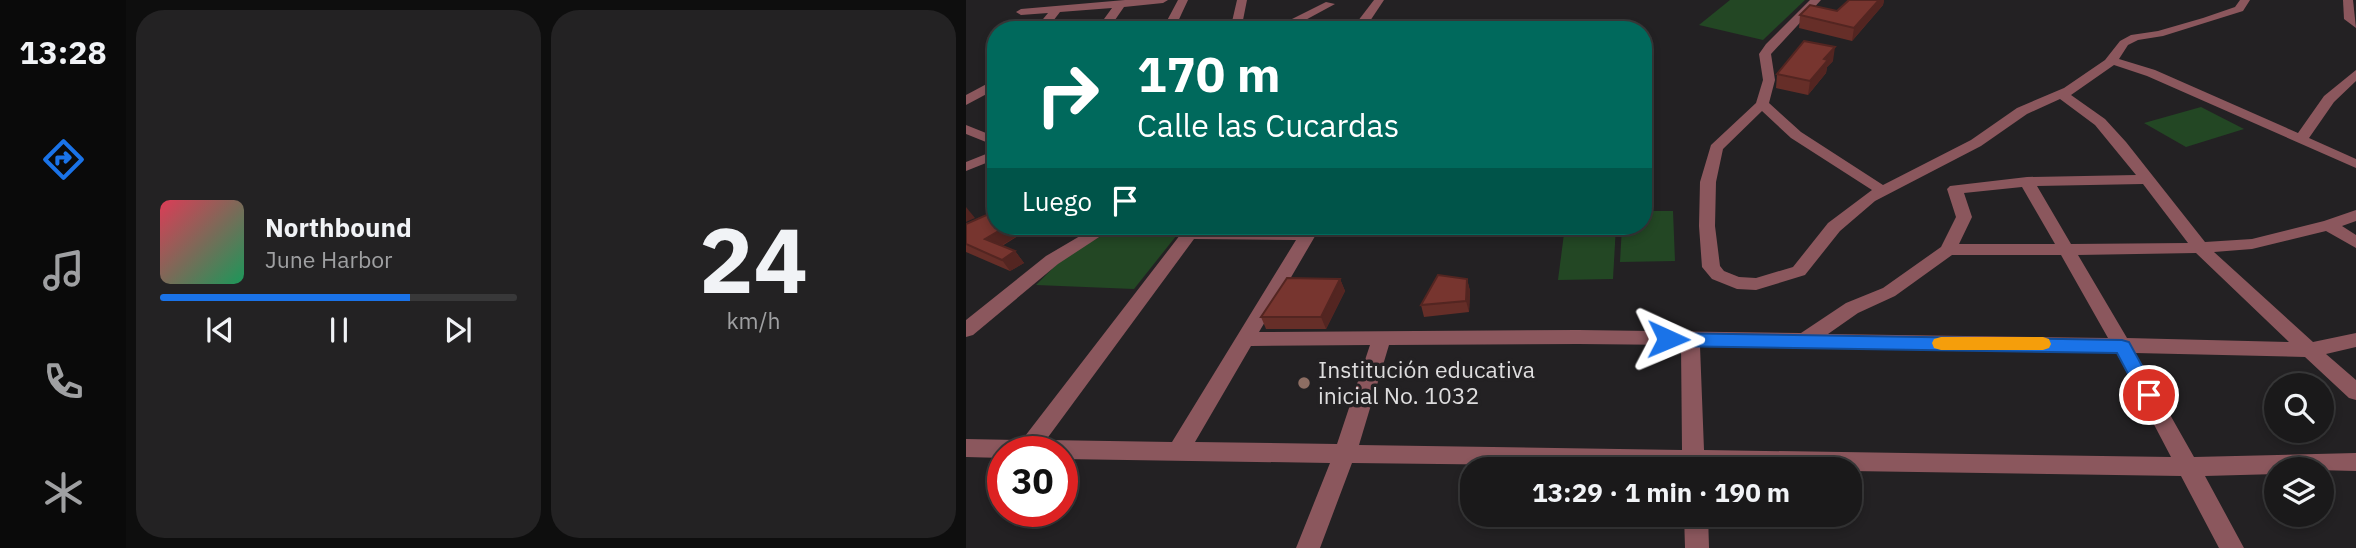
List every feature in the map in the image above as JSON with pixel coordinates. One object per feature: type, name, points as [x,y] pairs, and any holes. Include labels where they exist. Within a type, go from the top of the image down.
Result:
[{"type":"street","points":[[1021,12],[1163,0]]},
{"type":"street","points":[[1173,21],[1184,0]]},
{"type":"street","points":[[1238,21],[1242,0]]},
{"type":"street","points":[[1366,21],[1379,0]]},
{"type":"street","points":[[1816,0],[1765,54],[1769,80],[1762,104],[1716,148],[1711,159],[1707,226],[1710,267],[1718,275],[1737,283],[1756,284],[1799,271],[1834,226],[1869,198],[1976,144],[2022,111],[2089,78],[2111,60],[2124,43],[2135,37],[2159,34],[2239,9],[2245,0]]},
{"type":"street","points":[[2348,0],[2350,19],[2356,25]]},
{"type":"street","points":[[1108,21],[1119,4]]},
{"type":"street","points":[[1295,21],[1330,4]]},
{"type":"street","points":[[1047,21],[1057,9]]},
{"type":"street","points":[[2111,60],[2151,73],[2356,164]]},
{"type":"street","points":[[2301,139],[2329,99],[2356,74]]},
{"type":"street","points":[[966,101],[987,88]]},
{"type":"street","points":[[2061,94],[2100,122],[2149,179],[2200,247],[2234,282],[2356,392]]},
{"type":"street","points":[[1762,104],[1796,135],[1882,191]]},
{"type":"street","points":[[966,129],[987,138]]},
{"type":"street","points":[[966,167],[987,158]]},
{"type":"street","points":[[1802,342],[1852,308],[1889,292],[1948,250],[1964,217],[1955,189],[2027,182],[2149,179]]},
{"type":"street","points":[[2027,182],[2122,346],[2232,548]]},
{"type":"street","points":[[1948,250],[2068,251],[2252,244],[2329,225],[2356,215]]},
{"type":"street","points":[[2329,225],[2356,243]]},
{"type":"street","points":[[966,330],[1052,260],[1093,235]]},
{"type":"street","points":[[1037,436],[1188,235]]},
{"type":"street","points":[[1179,450],[1307,235]]},
{"type":"street","points":[[1308,548],[1345,453],[1382,338]]},
{"type":"street","points":[[1245,339],[1690,340],[2311,350],[2356,340]]},
{"type":"street","points":[[1690,340],[1694,457]]},
{"type":"street","points":[[966,448],[987,448]]},
{"type":"street","points":[[1078,449],[1472,457]]},
{"type":"street","points":[[1862,465],[2188,467],[2356,462]]},
{"type":"street","points":[[1696,527],[1697,548]]},
{"type":"green space","points":[[1730,0],[1805,0],[1763,40],[1699,25]]},
{"type":"green space","points":[[2201,107],[2244,129],[2186,147],[2144,123]]},
{"type":"green space","points":[[1652,211],[1673,211],[1675,261],[1620,262],[1622,235],[1652,235]]},
{"type":"green space","points":[[1104,235],[1177,235],[1134,289],[1036,285],[1065,256]]},
{"type":"green space","points":[[1564,235],[1615,235],[1613,279],[1558,280]]},
{"type":"building","points":[[1849,0],[1879,0],[1854,28],[1800,15],[1810,5],[1837,11]]},
{"type":"building","points":[[1804,41],[1835,47],[1810,81],[1777,74]]},
{"type":"building","points":[[987,215],[987,235],[992,235],[985,239],[1015,251],[1002,260],[966,244],[966,224]]},
{"type":"building","points":[[1438,275],[1467,279],[1466,301],[1421,305]]},
{"type":"building","points":[[1287,278],[1340,279],[1321,317],[1261,317]]},
{"type":"slow traffic","points":[[1941,343],[2043,344]]},
{"type":"place","name":"Institución educativa inicial No. 1032","points":[[1304,383]]},
{"type":"route","points":[[1668,339],[2122,346],[2149,395]]}]
